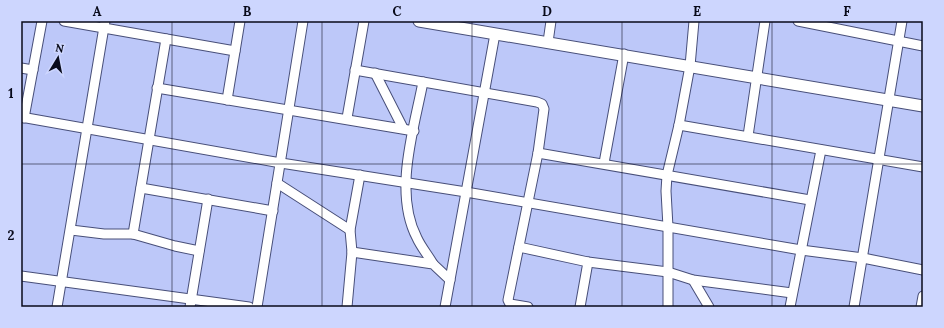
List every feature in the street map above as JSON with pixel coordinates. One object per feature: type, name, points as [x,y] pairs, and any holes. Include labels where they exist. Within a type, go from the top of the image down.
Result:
[{"type":"street","points":[[42,21],[23,118],[281,163],[466,192],[801,250],[863,258],[923,270]]},
{"type":"street","points":[[64,21],[105,24],[166,39],[235,51]]},
{"type":"street","points":[[227,100],[240,21]]},
{"type":"street","points":[[257,307],[303,21]]},
{"type":"street","points":[[346,118],[364,21]]},
{"type":"street","points":[[419,21],[624,54],[923,106]]},
{"type":"street","points":[[548,42],[551,21]]},
{"type":"street","points":[[668,307],[668,227],[666,204],[667,175],[679,125],[690,66],[694,21]]},
{"type":"street","points":[[748,136],[765,21]]},
{"type":"street","points":[[798,21],[923,46]]},
{"type":"street","points":[[854,307],[900,42],[902,21]]},
{"type":"street","points":[[57,307],[105,24]]},
{"type":"street","points":[[445,307],[485,92],[494,34]]},
{"type":"street","points":[[133,234],[166,39]]},
{"type":"street","points":[[604,163],[624,54]]},
{"type":"street","points":[[21,68],[33,70]]},
{"type":"street","points":[[355,70],[485,92],[542,104],[544,109],[538,153],[508,302],[528,307]]},
{"type":"street","points":[[375,73],[403,128]]},
{"type":"street","points":[[423,82],[405,183],[411,223],[416,237],[433,264],[450,280]]},
{"type":"street","points":[[157,88],[346,118],[414,131]]},
{"type":"street","points":[[679,125],[923,167]]},
{"type":"street","points":[[790,307],[821,150]]},
{"type":"street","points":[[538,153],[604,163],[810,200]]},
{"type":"street","points":[[347,307],[352,252],[350,230],[360,175]]},
{"type":"street","points":[[277,183],[350,230]]},
{"type":"street","points":[[141,188],[273,211]]},
{"type":"street","points":[[191,303],[208,199]]},
{"type":"street","points":[[71,230],[104,234],[133,234],[174,246],[199,251]]},
{"type":"street","points":[[519,247],[588,262],[668,272],[693,280],[792,293]]},
{"type":"street","points":[[352,252],[433,264]]},
{"type":"street","points":[[580,307],[588,262]]},
{"type":"street","points":[[21,276],[62,281],[191,303],[249,307]]},
{"type":"street","points":[[693,280],[709,307]]},
{"type":"street","points":[[921,307],[923,296]]}]
